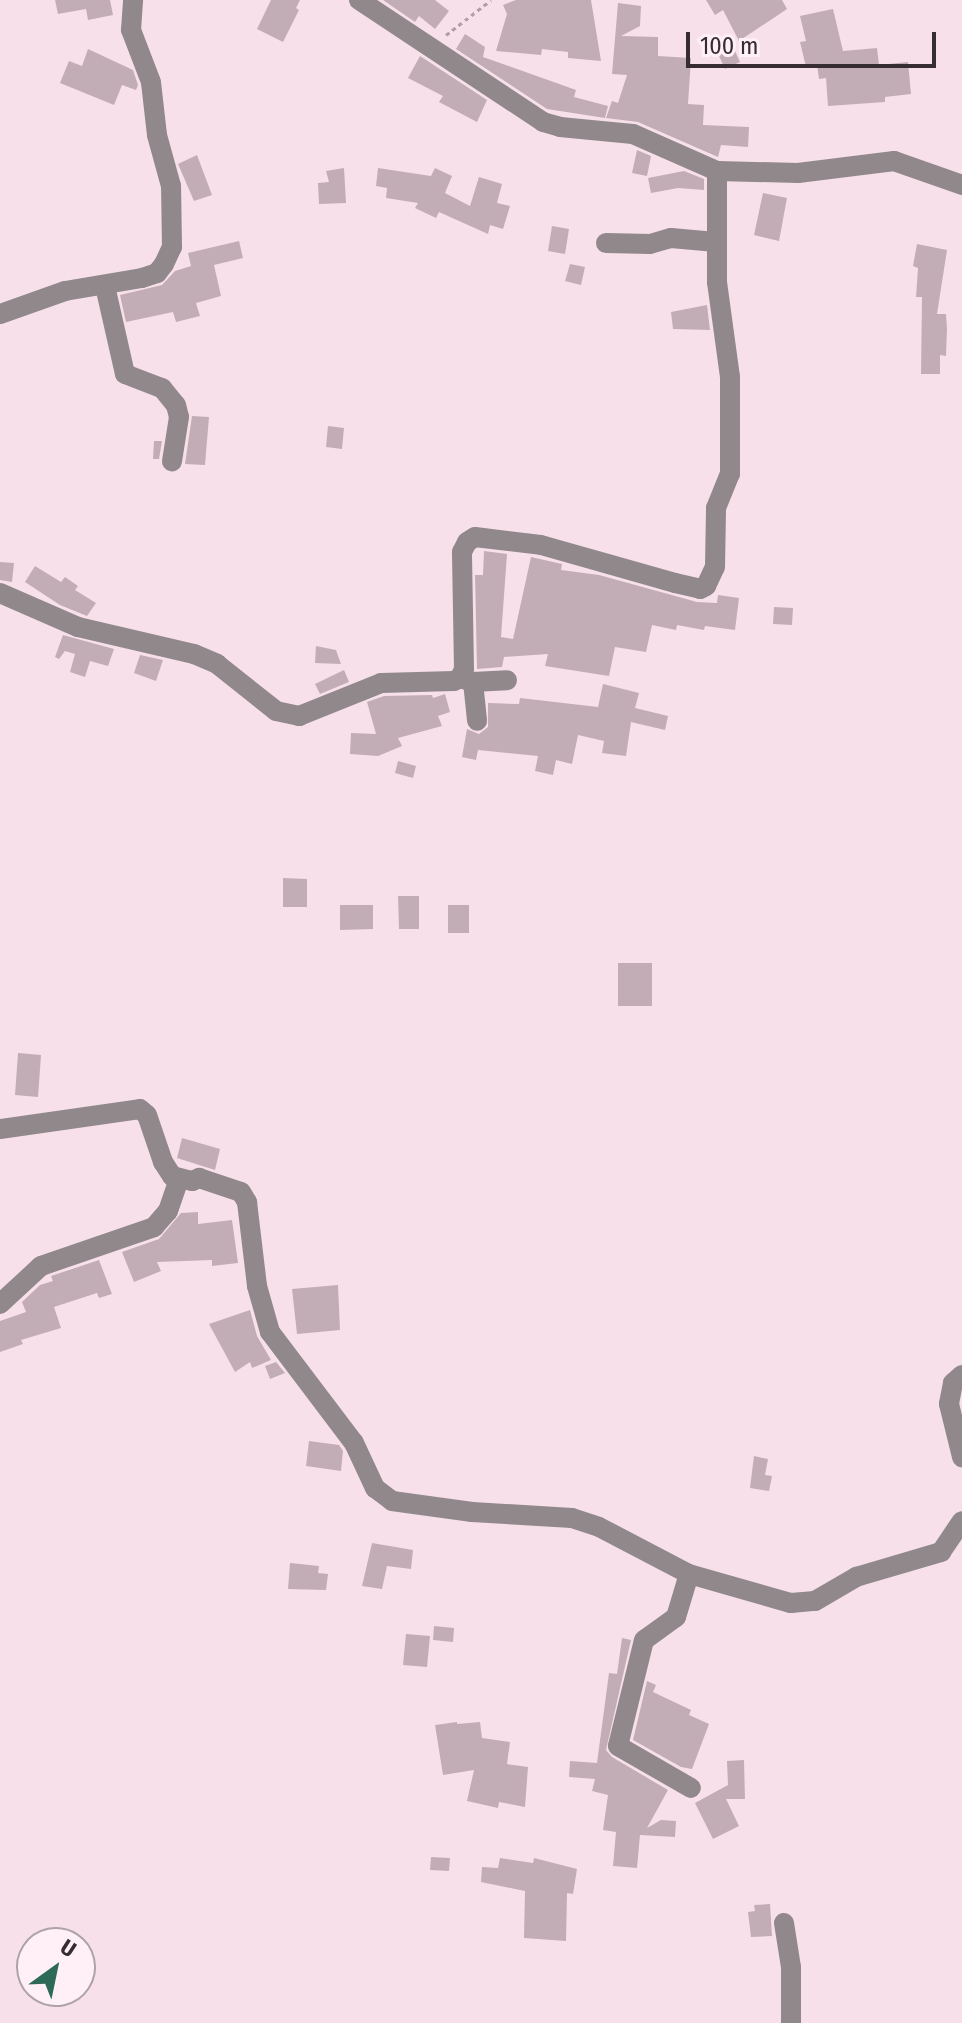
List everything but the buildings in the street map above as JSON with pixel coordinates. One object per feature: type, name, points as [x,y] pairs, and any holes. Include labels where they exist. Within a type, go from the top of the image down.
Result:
[{"type":"street","points":[[0,314],[65,291],[105,286],[157,273],[172,247],[171,186],[157,135],[151,82],[131,30],[133,0]]},
{"type":"street","points":[[359,0],[543,122],[560,127],[633,134],[717,171],[798,173],[894,161],[962,185]]},
{"type":"street","points":[[477,721],[464,669],[462,552],[471,539],[541,545],[700,589],[712,578],[716,508],[730,474],[730,377],[717,282],[717,171]]},
{"type":"street","points":[[606,243],[650,244],[671,238],[716,242]]},
{"type":"street","points":[[105,286],[125,374],[162,388],[176,405],[179,417],[172,461]]},
{"type":"street","points":[[0,593],[78,627],[194,654],[217,664],[276,711],[287,715],[310,714],[381,683],[507,680]]},
{"type":"street","points":[[0,1129],[140,1109],[149,1121],[167,1171],[179,1179],[199,1178],[230,1185],[244,1195],[257,1286],[270,1332],[354,1443],[371,1481],[385,1498],[472,1512],[572,1518],[599,1527],[689,1574],[791,1603],[815,1601],[856,1577],[941,1552],[962,1521]]},
{"type":"street","points":[[0,1304],[41,1266],[154,1227],[168,1211],[179,1179]]},
{"type":"street","points":[[962,1375],[953,1383],[949,1404],[962,1457]]},
{"type":"street","points":[[689,1574],[676,1617],[644,1640],[618,1746],[691,1788]]},
{"type":"street","points":[[784,1923],[791,1967],[791,2023]]},
{"type":"path","points":[[431,47],[491,0]]}]
